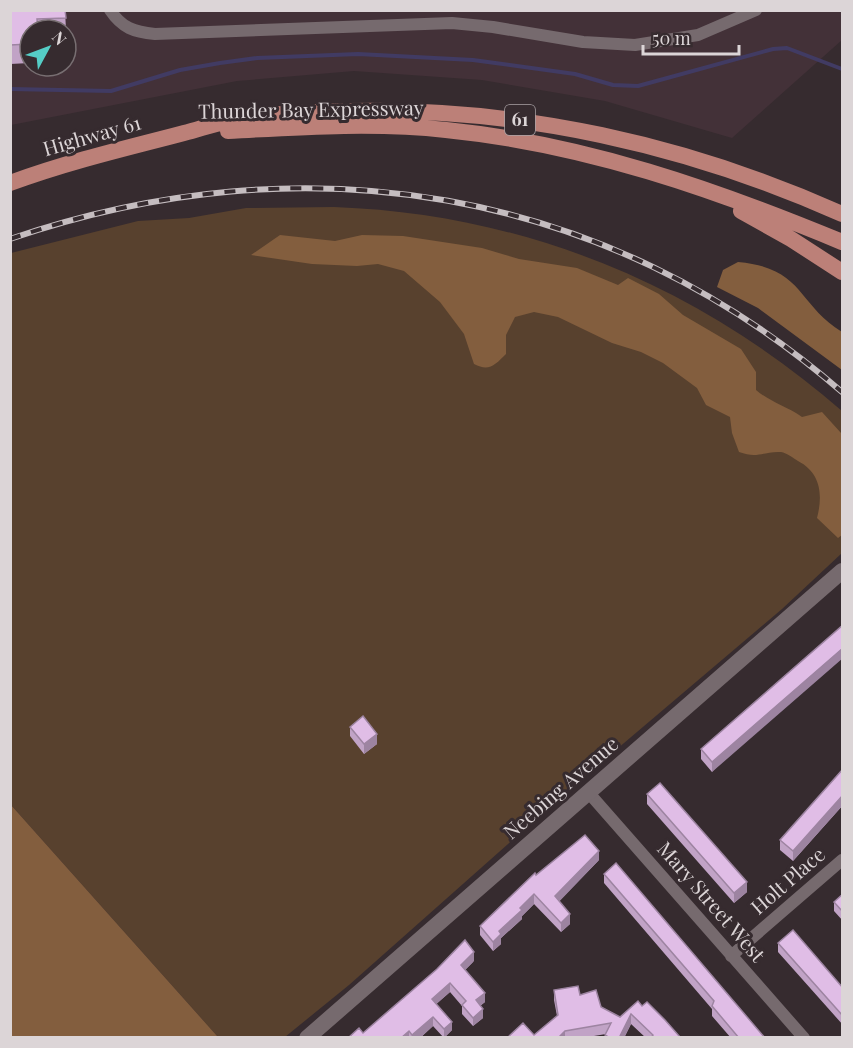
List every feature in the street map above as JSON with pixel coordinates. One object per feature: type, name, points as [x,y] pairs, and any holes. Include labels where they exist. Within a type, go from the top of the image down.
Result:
[{"type":"highway","name":"Thunder Bay Expressway","points":[[186,133],[231,120],[294,112],[415,110],[504,117],[590,132],[689,157],[841,213]]},
{"type":"highway","name":"Thunder Bay Expressway","points":[[186,133],[371,127],[445,129],[563,148],[617,160],[690,184],[843,242]]},
{"type":"highway","name":"Highway 61","points":[[10,183],[116,149],[186,133]]},
{"type":"highway","points":[[690,184],[791,239],[843,272]]},
{"type":"main road","name":"Neebing Avenue","points":[[307,1038],[843,571]]},
{"type":"street","points":[[110,10],[129,30],[155,34],[452,23],[612,45],[657,43],[698,36],[756,10]]},
{"type":"street","name":"Mary Street West","points":[[588,792],[804,1038]]},
{"type":"street","name":"Holt Place","points":[[731,956],[843,860]]},
{"type":"shaded area","points":[[11,11],[842,11],[842,40],[732,138],[605,101],[482,80],[354,71],[237,81],[11,125]]},
{"type":"shaded area","points":[[334,207],[405,213],[474,224],[541,241],[606,264],[668,293],[728,327],[786,366],[842,411],[842,553],[782,609],[571,788],[349,985],[285,1037],[218,1037],[11,805],[11,253],[138,221],[189,218],[246,208]]},
{"type":"shaded area","points":[[280,235],[335,241],[362,235],[403,236],[482,248],[519,259],[577,268],[618,285],[628,278],[659,294],[683,315],[741,349],[756,372],[756,390],[761,394],[802,417],[822,412],[841,433],[842,535],[838,538],[817,518],[820,493],[816,478],[806,466],[781,452],[751,455],[739,452],[732,433],[730,417],[706,405],[697,388],[663,363],[641,352],[612,343],[558,317],[534,312],[515,317],[506,335],[506,354],[502,358],[491,366],[479,366],[474,364],[464,334],[440,302],[404,271],[378,264],[357,266],[312,264],[251,255]]},
{"type":"shaded area","points":[[738,262],[776,271],[788,279],[827,321],[842,332],[842,370],[758,308],[717,287],[723,270]]},
{"type":"shaded area","points":[[11,805],[218,1037],[11,1037]]},
{"type":"building","points":[[10,10],[65,10],[66,18],[18,18],[18,45],[10,45]]},
{"type":"building","points":[[843,625],[843,648],[712,762],[701,749]]},
{"type":"building","points":[[363,716],[377,734],[364,744],[350,727]]},
{"type":"building","points":[[843,769],[843,795],[793,851],[780,840]]},
{"type":"building","points":[[660,783],[747,882],[734,893],[647,794]]},
{"type":"building","points":[[585,835],[599,851],[555,896],[570,914],[561,923],[534,894],[520,908],[522,910],[499,931],[501,934],[493,942],[480,926],[535,873],[536,875]]},
{"type":"building","points":[[616,863],[765,1038],[739,1038],[712,1006],[714,1001],[604,874]]},
{"type":"building","points":[[843,894],[843,912],[834,902]]},
{"type":"building","points":[[793,930],[843,988],[843,1016],[778,943]]},
{"type":"building","points":[[465,940],[474,952],[461,965],[485,993],[476,1000],[483,1009],[473,1018],[462,1005],[466,1001],[450,983],[432,999],[452,1022],[444,1029],[433,1017],[412,1035],[409,1031],[401,1038],[348,1038],[359,1028],[363,1033],[437,969]]},
{"type":"building","points":[[578,986],[580,995],[596,990],[601,1007],[620,1017],[638,1001],[642,1006],[647,1002],[680,1037],[651,1038],[653,1035],[631,1014],[619,1038],[610,1038],[605,1035],[611,1023],[565,1031],[558,1038],[507,1038],[523,1023],[534,1035],[558,1015],[554,990]]},
{"type":"waterway","points":[[10,89],[111,91],[180,70],[220,63],[257,58],[358,54],[473,60],[575,74],[613,85],[638,86],[773,49],[787,48],[842,69]]},
{"type":"railway","points":[[10,239],[121,208],[231,191],[341,189],[448,201],[553,227],[654,267],[751,322],[842,392]]}]
